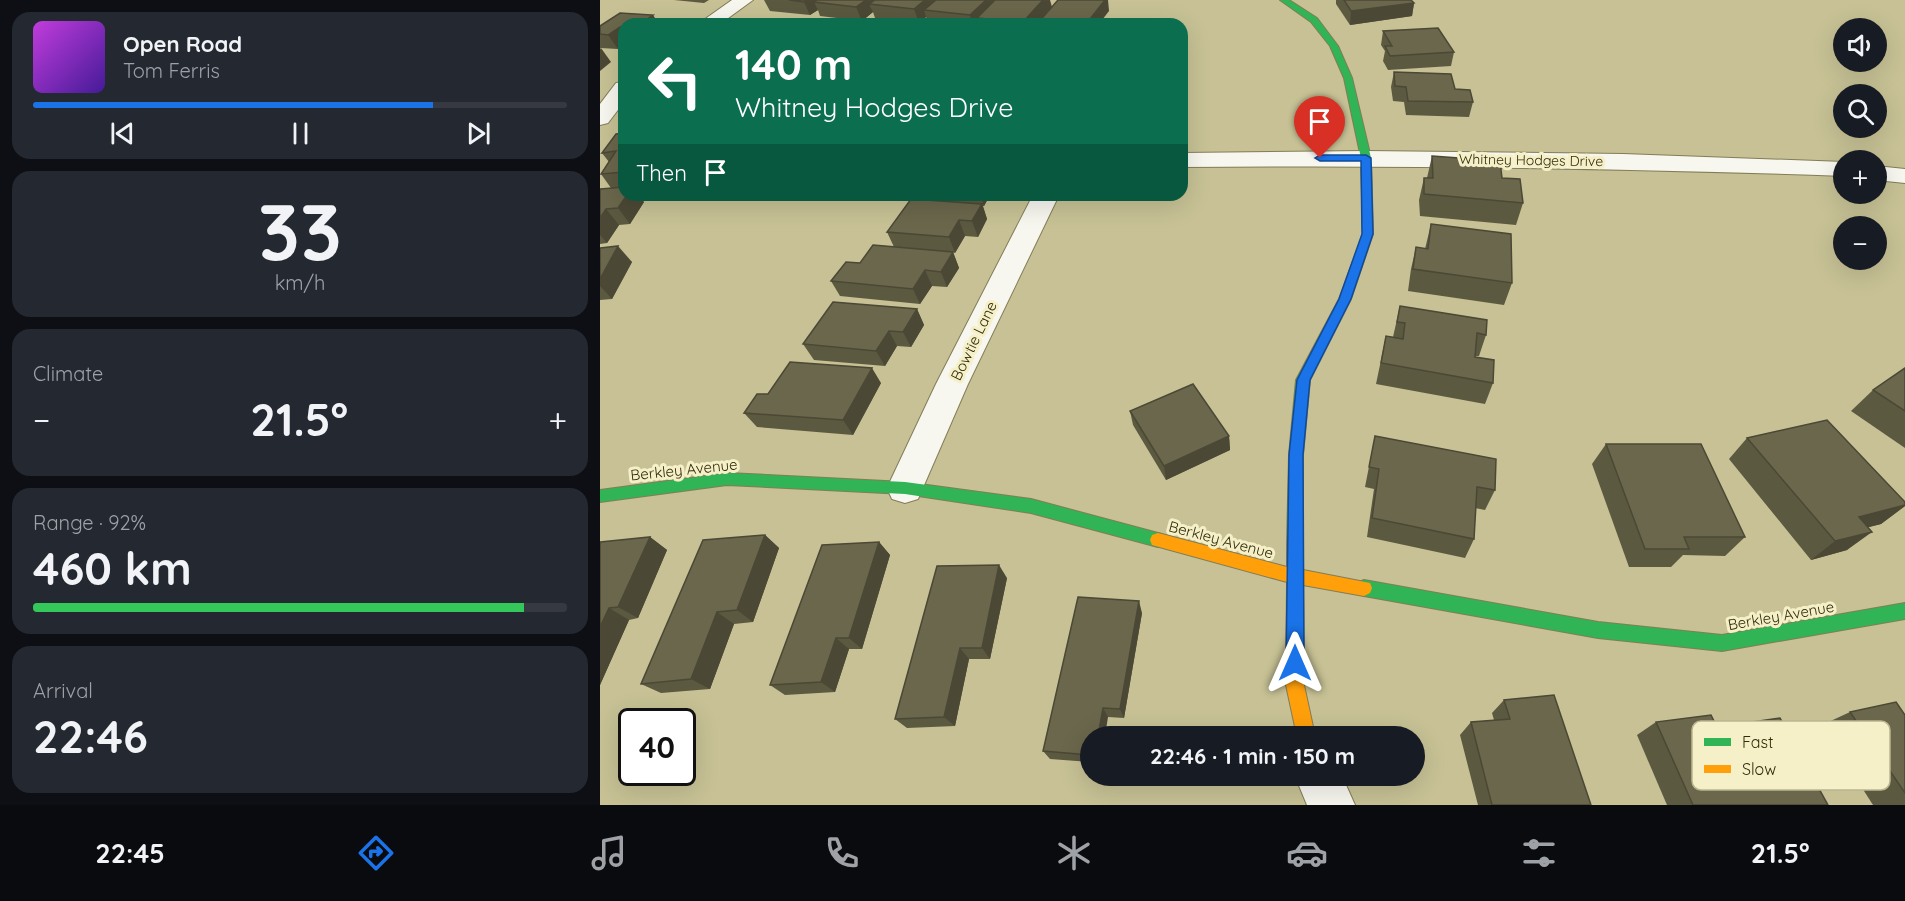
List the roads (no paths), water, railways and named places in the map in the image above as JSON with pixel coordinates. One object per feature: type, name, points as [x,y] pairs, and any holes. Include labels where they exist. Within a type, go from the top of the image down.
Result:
[{"type":"street","points":[[716,18],[744,0]]},
{"type":"street","points":[[1284,0],[1314,20],[1334,46],[1348,78],[1366,158],[1368,234],[1345,299],[1303,380],[1296,455],[1294,576],[1295,685],[1304,726]]},
{"type":"street","points":[[600,118],[618,96]]},
{"type":"street","points":[[600,118],[618,116]]},
{"type":"street","name":"Whitney Hodges Drive","points":[[1188,160],[1366,158],[1623,161],[1833,169]]},
{"type":"street","points":[[1887,174],[1905,176]]},
{"type":"street","name":"Bowtie Lane","points":[[905,488],[952,384],[1043,201]]},
{"type":"street","name":"Berkley Avenue","points":[[600,496],[727,479],[905,488],[1032,506],[1294,576],[1598,630],[1722,643],[1905,611]]},
{"type":"street","points":[[1322,786],[1331,805]]}]
